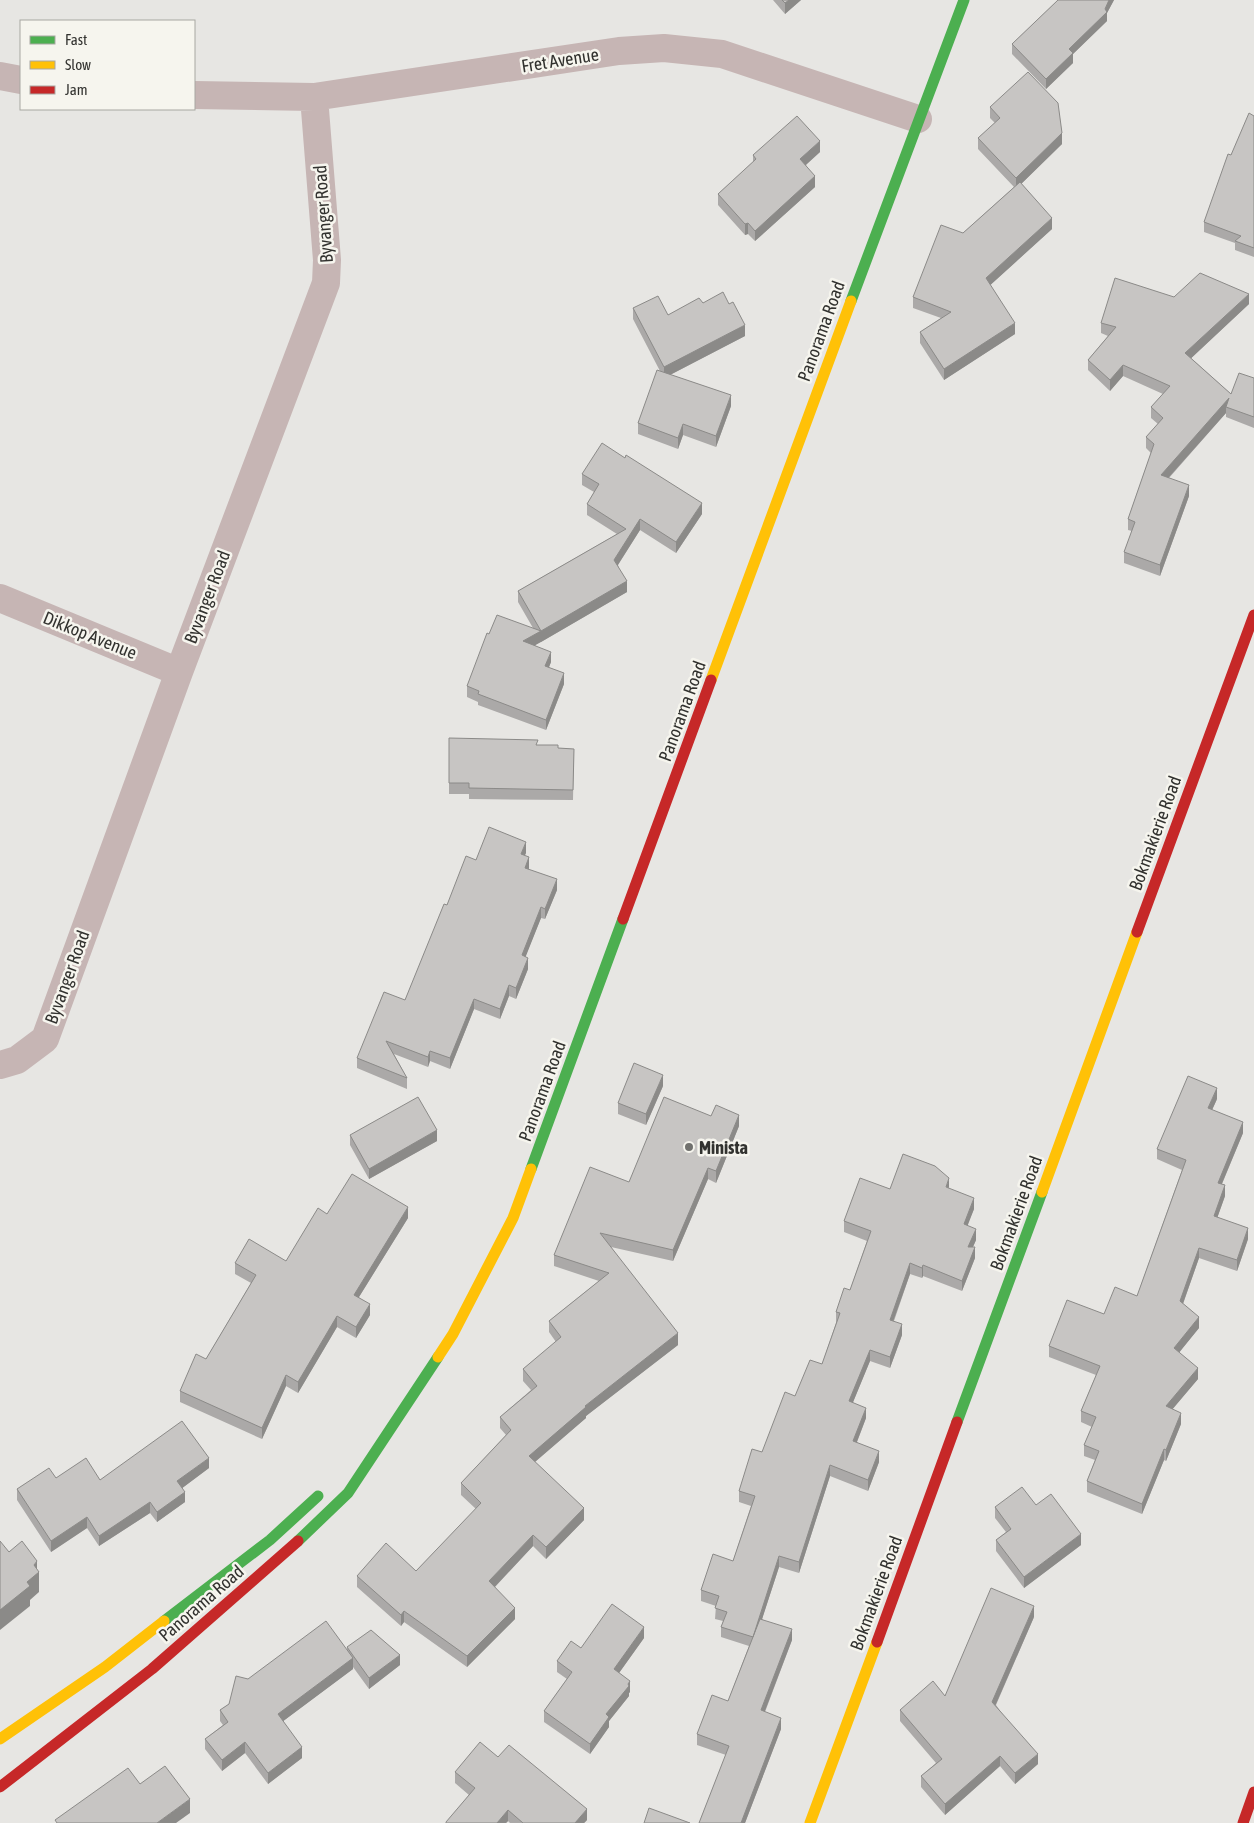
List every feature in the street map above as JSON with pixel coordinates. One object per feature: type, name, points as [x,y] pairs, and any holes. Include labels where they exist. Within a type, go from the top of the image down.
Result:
[{"type":"main road","name":"Panorama Road","points":[[0,1787],[152,1669],[286,1552],[348,1492],[453,1334],[514,1218],[918,119],[964,0]]},
{"type":"main road","name":"Bokmakierie Road","points":[[810,1823],[1254,615]]},
{"type":"main road","name":"Panorama Road","points":[[362,1452],[397,1417]]},
{"type":"main road","name":"Panorama Road","points":[[0,1739],[105,1667],[270,1540],[328,1486]]},
{"type":"main road","points":[[1243,1823],[1254,1792]]},
{"type":"street","name":"Fret Avenue","points":[[195,95],[314,97],[619,51],[664,48],[722,54],[918,119]]},
{"type":"street","points":[[0,76],[20,80]]},
{"type":"street","name":"Byvanger Road","points":[[0,1065],[17,1060],[45,1039],[179,672],[326,283],[327,260],[314,97]]},
{"type":"street","name":"Dikkop Avenue","points":[[0,598],[179,672]]},
{"type":"building","points":[[1058,0],[1109,0],[1105,9],[1107,12],[1069,49],[1073,53],[1046,79],[1012,44]]},
{"type":"building","points":[[1028,72],[1058,103],[1062,133],[1016,178],[978,138],[1000,118],[990,107]]},
{"type":"building","points":[[1249,113],[1254,116],[1254,248],[1235,241],[1241,236],[1204,222],[1228,154],[1231,155]]},
{"type":"building","points":[[797,116],[820,141],[800,159],[815,176],[755,231],[748,223],[745,224],[718,194],[756,159],[753,155]]},
{"type":"building","points":[[1020,182],[1052,218],[986,278],[1015,323],[944,369],[920,332],[951,312],[913,297],[941,225],[963,233]]},
{"type":"building","points":[[1200,273],[1249,294],[1185,353],[1231,394],[1239,373],[1254,378],[1254,417],[1226,407],[1229,398],[1161,475],[1189,485],[1160,565],[1124,552],[1135,522],[1128,519],[1154,444],[1146,437],[1163,418],[1151,407],[1170,386],[1123,365],[1110,380],[1088,360],[1116,327],[1101,323],[1115,278],[1174,297]]},
{"type":"building","points":[[723,292],[729,304],[733,302],[745,325],[664,367],[633,308],[658,296],[668,315],[699,298],[703,303]]},
{"type":"building","points":[[657,370],[731,395],[716,436],[683,424],[678,438],[638,423]]},
{"type":"building","points":[[602,443],[625,458],[626,455],[702,503],[676,542],[640,519],[614,560],[627,581],[541,631],[518,591],[626,529],[587,504],[599,484],[582,474]]},
{"type":"building","points":[[497,615],[541,631],[523,641],[551,652],[545,666],[564,673],[546,720],[478,694],[479,691],[467,686],[487,633],[489,634]]},
{"type":"building","points":[[449,738],[538,740],[536,745],[558,745],[558,748],[574,749],[573,790],[469,788],[469,783],[449,783]]},
{"type":"building","points":[[489,827],[526,842],[521,854],[529,857],[525,868],[557,879],[545,909],[541,907],[522,955],[528,958],[516,988],[509,985],[500,1009],[474,999],[450,1058],[430,1051],[428,1057],[386,1041],[407,1078],[357,1058],[384,992],[405,1000],[444,904],[447,905],[466,856],[476,860]]},
{"type":"building","points":[[634,1063],[663,1075],[646,1114],[618,1103]]},
{"type":"building","points":[[1188,1076],[1217,1088],[1208,1108],[1243,1122],[1218,1183],[1225,1185],[1214,1216],[1248,1228],[1237,1260],[1199,1248],[1180,1301],[1199,1317],[1174,1348],[1198,1368],[1166,1406],[1181,1413],[1142,1504],[1087,1481],[1099,1451],[1084,1445],[1096,1417],[1081,1411],[1100,1366],[1049,1346],[1067,1300],[1104,1314],[1115,1287],[1137,1296],[1186,1160],[1157,1149]]},
{"type":"building","points":[[418,1097],[437,1130],[369,1169],[350,1135]]},
{"type":"building","points":[[664,1097],[711,1116],[716,1105],[739,1115],[716,1171],[708,1168],[673,1250],[600,1233],[678,1333],[585,1406],[529,1456],[584,1508],[546,1547],[533,1535],[489,1581],[515,1608],[467,1656],[404,1611],[401,1615],[357,1576],[386,1543],[416,1571],[481,1503],[461,1483],[511,1430],[500,1417],[537,1386],[523,1369],[561,1337],[549,1321],[609,1273],[554,1255],[590,1167],[629,1182]]},
{"type":"building","points":[[903,1154],[935,1166],[949,1178],[946,1187],[974,1198],[964,1224],[976,1229],[968,1247],[975,1247],[962,1281],[923,1265],[922,1268],[910,1263],[890,1320],[902,1324],[890,1357],[870,1350],[849,1401],[866,1408],[853,1441],[879,1451],[868,1480],[830,1465],[799,1562],[779,1556],[753,1637],[721,1627],[727,1612],[715,1608],[719,1596],[701,1590],[713,1554],[733,1561],[755,1496],[739,1491],[752,1449],[762,1452],[785,1392],[795,1396],[810,1360],[822,1364],[840,1313],[836,1312],[844,1288],[850,1290],[871,1231],[844,1221],[860,1178],[890,1189]]},
{"type":"building","points":[[352,1174],[408,1207],[354,1295],[370,1304],[356,1327],[337,1316],[298,1382],[286,1375],[262,1428],[180,1391],[196,1354],[206,1359],[256,1275],[235,1263],[249,1239],[286,1261],[318,1208],[327,1214]]},
{"type":"building","points":[[182,1421],[209,1458],[177,1481],[185,1492],[157,1512],[150,1502],[99,1536],[87,1517],[51,1541],[17,1489],[49,1468],[56,1478],[86,1458],[100,1480]]},
{"type":"building","points":[[1022,1487],[1036,1505],[1051,1494],[1081,1534],[1024,1577],[996,1540],[1011,1529],[995,1507]]},
{"type":"building","points":[[0,1541],[9,1552],[22,1541],[37,1561],[34,1565],[39,1572],[27,1582],[30,1586],[0,1610]]},
{"type":"building","points":[[991,1588],[1034,1606],[992,1702],[1038,1754],[1015,1773],[1000,1756],[945,1804],[921,1776],[942,1759],[900,1710],[933,1681],[945,1696]]},
{"type":"building","points":[[612,1604],[644,1627],[614,1669],[630,1681],[629,1686],[606,1714],[609,1717],[590,1744],[544,1711],[572,1672],[557,1661],[571,1641],[581,1648]]},
{"type":"building","points":[[760,1619],[792,1629],[761,1710],[781,1718],[741,1823],[699,1823],[729,1746],[697,1734],[712,1695],[728,1701]]},
{"type":"building","points":[[326,1621],[353,1658],[278,1714],[302,1747],[268,1773],[245,1742],[222,1760],[205,1739],[228,1722],[220,1710],[229,1704],[236,1676],[248,1679]]},
{"type":"building","points":[[371,1630],[400,1655],[369,1678],[347,1647]]},
{"type":"building","points":[[480,1742],[498,1757],[509,1745],[587,1809],[575,1823],[523,1823],[508,1810],[497,1823],[446,1823],[475,1788],[455,1772]]},
{"type":"building","points":[[165,1766],[190,1799],[157,1823],[57,1823],[55,1820],[128,1768],[140,1784]]},
{"type":"building","points":[[649,1808],[690,1823],[644,1823]]},
{"type":"traffic: fast","points":[[851,301],[964,0]]},
{"type":"traffic: fast","points":[[531,1169],[623,919]]},
{"type":"traffic: fast","points":[[957,1422],[1042,1192]]},
{"type":"traffic: fast","points":[[298,1541],[348,1493],[438,1357]]},
{"type":"traffic: fast","points":[[164,1621],[270,1540],[318,1496]]},
{"type":"traffic: slow","points":[[711,680],[851,301]]},
{"type":"traffic: slow","points":[[1042,1192],[1137,932]]},
{"type":"traffic: slow","points":[[438,1357],[453,1334],[513,1218],[531,1169]]},
{"type":"traffic: slow","points":[[0,1739],[105,1667],[164,1621]]},
{"type":"traffic: slow","points":[[810,1823],[877,1642]]},
{"type":"traffic: jam","points":[[1137,932],[1254,615]]},
{"type":"traffic: jam","points":[[623,919],[711,680]]},
{"type":"traffic: jam","points":[[877,1642],[957,1422]]},
{"type":"traffic: jam","points":[[0,1787],[152,1669],[298,1541]]},
{"type":"traffic: jam","points":[[1243,1823],[1254,1792]]},
{"type":"place","name":"Minista","points":[[689,1147]]}]
